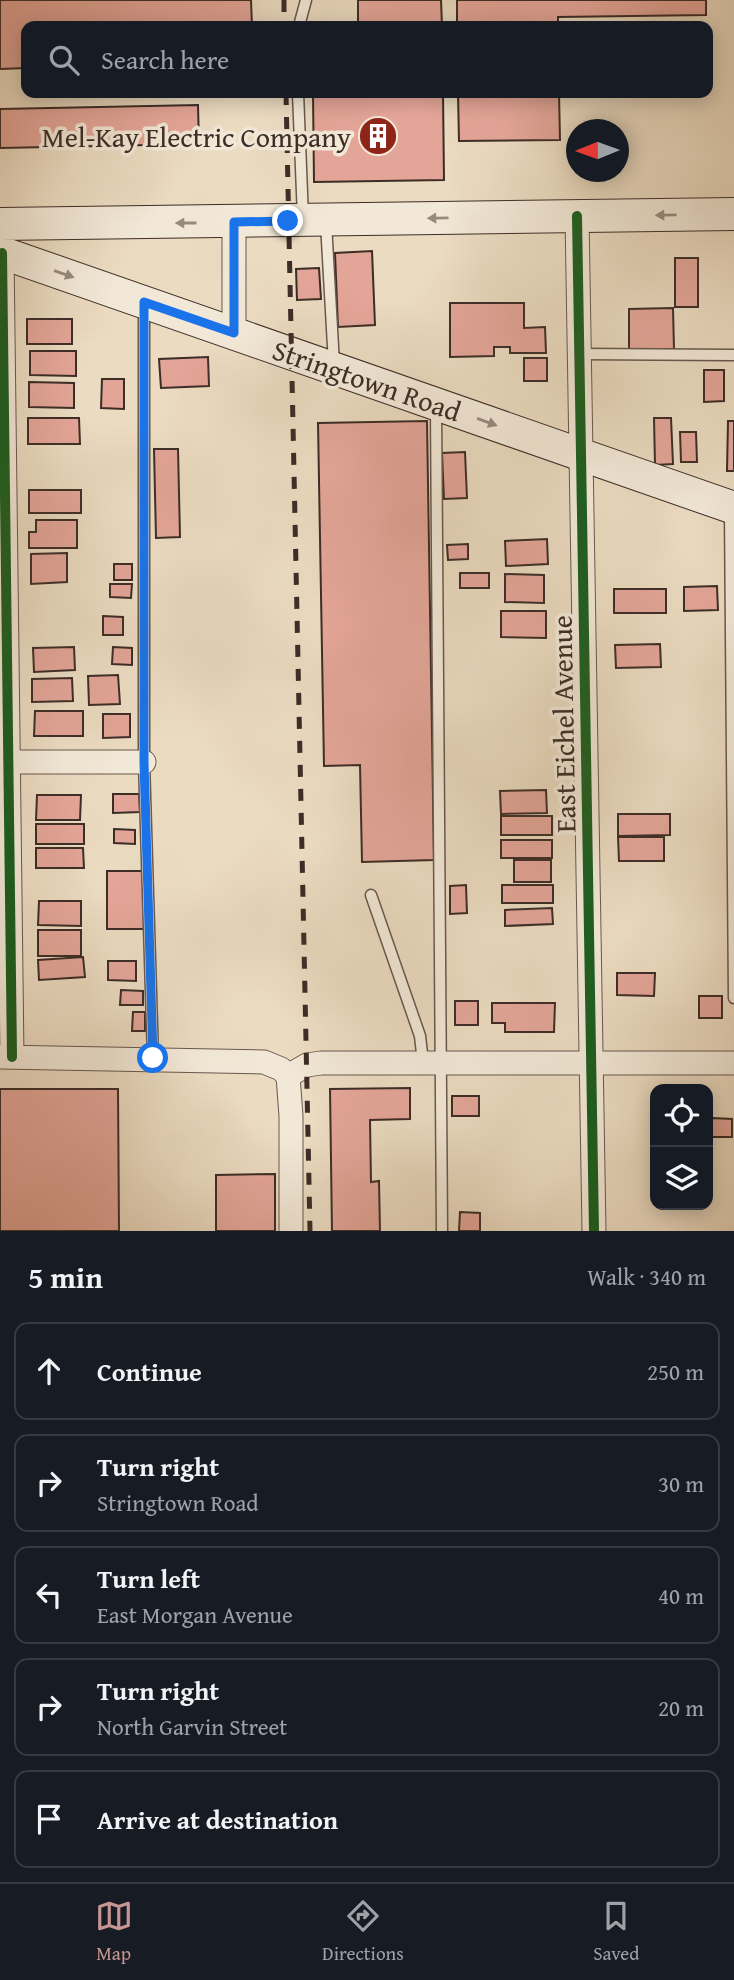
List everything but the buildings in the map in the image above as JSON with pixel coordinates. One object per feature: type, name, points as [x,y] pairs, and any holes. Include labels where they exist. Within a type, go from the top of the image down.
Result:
[{"type":"main road","points":[[1,243],[234,222],[734,214]]},
{"type":"main road","name":"Stringtown Road","points":[[1,243],[144,302],[335,367],[581,456],[728,504]]},
{"type":"street","name":"East Eichel Avenue","points":[[577,216],[594,1231]]},
{"type":"street","points":[[234,222],[234,333]]},
{"type":"street","points":[[1,243],[6,1057],[264,1062],[281,1069],[288,1076],[292,1116],[291,1231]]},
{"type":"street","points":[[4,762],[144,762]]},
{"type":"street","points":[[288,1076],[307,1065],[321,1063],[734,1063]]},
{"type":"lane","points":[[300,21],[306,0]]},
{"type":"lane","points":[[299,98],[335,367]]},
{"type":"lane","points":[[144,302],[144,762],[153,1058]]},
{"type":"lane","points":[[579,354],[734,355]]},
{"type":"lane","points":[[436,404],[433,1062],[442,1231]]},
{"type":"lane","points":[[728,504],[734,998]]},
{"type":"lane","points":[[371,895],[420,1036],[433,1062]]},
{"type":"railway","points":[[284,0],[284,21]]},
{"type":"railway","points":[[286,98],[310,1231]]},
{"type":"cycle path","points":[[577,216],[594,1231]]},
{"type":"cycle path","points":[[2,253],[12,1057]]},
{"type":"place","name":"Mel-Kay Electric Company","points":[[378,136]]},
{"type":"route","points":[[153,1058],[144,762],[144,302],[234,333],[234,222],[288,221]]}]
